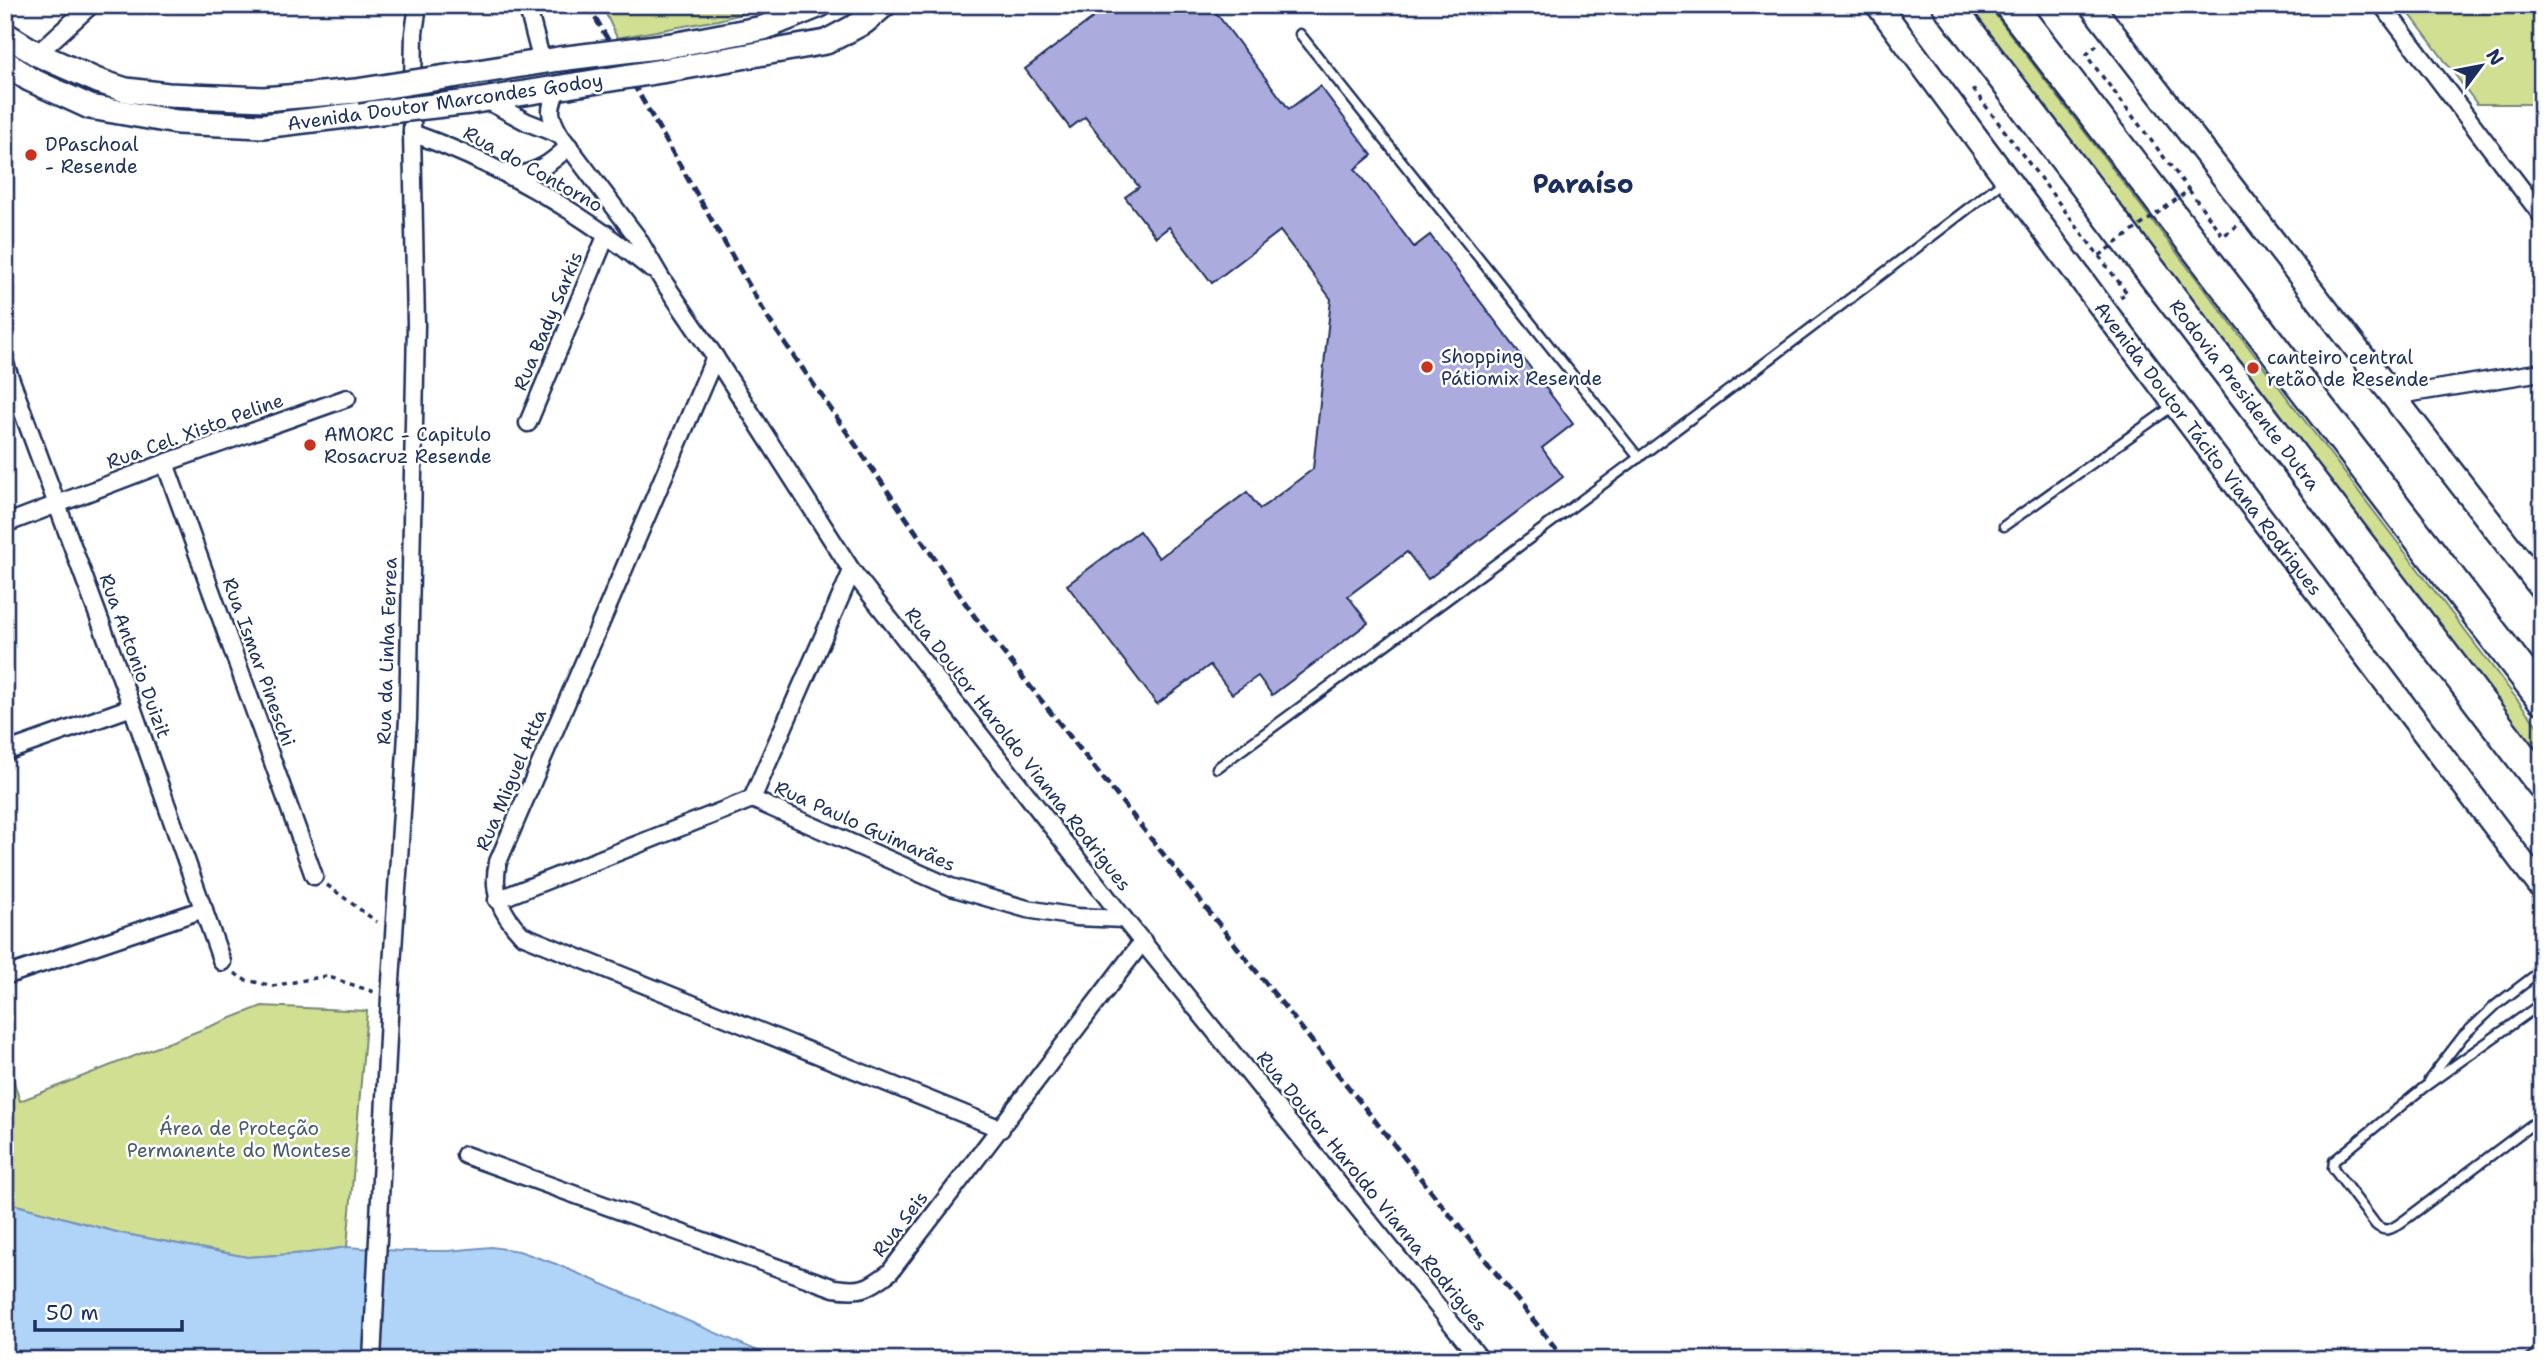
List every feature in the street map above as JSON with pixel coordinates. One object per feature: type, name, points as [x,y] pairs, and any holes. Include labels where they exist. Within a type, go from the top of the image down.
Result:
[{"type":"highway","name":"Rodovia Presidente Dutra","points":[[1948,5],[2542,784]]},
{"type":"highway","points":[[2010,5],[2542,698]]},
{"type":"main road","name":"Avenida Doutor Marcondes Godoy","points":[[5,34],[37,54],[98,81],[126,90],[168,95],[264,99],[356,90],[673,45],[763,28],[820,5]]},
{"type":"main road","name":"Avenida Doutor Marcondes Godoy","points":[[5,62],[29,79],[90,107],[177,122],[262,126],[478,101],[826,42],[864,22],[884,5]]},
{"type":"main road","name":"Avenida Doutor Tácito Viana Rodrigues","points":[[1878,5],[2103,309],[2542,888]]},
{"type":"main road","points":[[2091,5],[2542,589]]},
{"type":"street","points":[[37,54],[91,5]]},
{"type":"street","name":"Rua da Linha Ferrea","points":[[372,1360],[390,997],[408,719],[416,325],[412,133],[414,33],[418,5]]},
{"type":"street","points":[[527,5],[551,61]]},
{"type":"street","points":[[2109,5],[2112,32]]},
{"type":"street","points":[[2382,5],[2542,216]]},
{"type":"street","points":[[562,87],[550,110],[551,118],[564,141]]},
{"type":"street","points":[[478,101],[564,141]]},
{"type":"street","name":"Rua do Contorno","points":[[412,133],[461,150],[577,213],[661,278]]},
{"type":"street","points":[[510,177],[541,169],[564,141]]},
{"type":"street","name":"Rua Doutor Haroldo Vianna Rodrigues","points":[[564,141],[637,237],[852,570],[1124,919],[1481,1360]]},
{"type":"street","name":"Rua Bady Sarkis","points":[[528,423],[607,234]]},
{"type":"street","name":"Rua Miguel Atta","points":[[498,900],[495,878],[498,862],[715,357]]},
{"type":"street","name":"Rua Antonio Duizit","points":[[5,364],[222,962]]},
{"type":"street","points":[[2393,396],[2542,372]]},
{"type":"street","name":"Rua Cel. Xisto Peline","points":[[5,524],[347,398]]},
{"type":"street","name":"Rua Ismar Pineschi","points":[[165,463],[314,876]]},
{"type":"street","name":"Rua Paulo Guimarães","points":[[852,570],[751,799],[951,887],[1027,909],[1076,917],[1124,919]]},
{"type":"street","points":[[5,752],[132,708]]},
{"type":"street","points":[[751,799],[498,900],[507,920],[522,935],[1001,1129]]},
{"type":"street","points":[[5,976],[204,909]]},
{"type":"street","name":"Rua Seis","points":[[465,1155],[834,1288],[856,1291],[870,1287],[890,1272],[1143,941]]},
{"type":"lane","points":[[1300,34],[1639,458]]},
{"type":"lane","points":[[1217,768],[1639,458],[2008,178]]},
{"type":"lane","points":[[2004,526],[2176,404]]},
{"type":"lane","points":[[2423,1088],[2463,1036],[2496,1005],[2542,970]]},
{"type":"lane","points":[[2542,1003],[2423,1088],[2334,1161],[2333,1168],[2382,1230],[2392,1229],[2542,1117]]},
{"type":"lane","points":[[2528,1360],[2542,1350]]},
{"type":"path","points":[[2086,55],[2222,236],[2253,215]]},
{"type":"path","points":[[1973,89],[2127,293],[2103,309]]},
{"type":"path","points":[[2099,256],[2189,190]]},
{"type":"path","points":[[314,876],[394,934]]},
{"type":"path","points":[[222,962],[242,979],[273,986],[326,976],[390,997]]},
{"type":"green space","points":[[602,5],[777,5],[718,20],[617,38]]},
{"type":"green space","name":"canteiro central retão de Resende","points":[[1965,5],[1988,5],[2542,732],[2542,762]]},
{"type":"green space","points":[[2403,5],[2475,5],[2542,14],[2542,104],[2477,104]]},
{"type":"green space","name":"Área de Proteção Permanente do Montese","points":[[262,1006],[367,1011],[347,1247],[309,1253],[247,1257],[120,1233],[5,1202],[5,1055],[20,1101]]},
{"type":"water","points":[[5,1202],[120,1233],[247,1257],[309,1253],[347,1247],[448,1251],[491,1247],[519,1251],[556,1264],[779,1360],[5,1360]]},
{"type":"building","name":"Shopping Pátiomix Resende","points":[[1110,5],[1210,5],[1289,109],[1320,86],[1372,155],[1355,169],[1414,247],[1430,235],[1573,424],[1542,448],[1563,477],[1428,579],[1407,552],[1348,596],[1368,623],[1272,695],[1258,676],[1232,694],[1210,665],[1157,704],[1067,585],[1139,531],[1159,558],[1247,492],[1260,509],[1313,469],[1331,299],[1280,231],[1212,283],[1169,227],[1156,237],[1125,197],[1139,187],[1085,117],[1070,128],[1025,69]]},
{"type":"railway","points":[[588,5],[769,320],[975,617],[1565,1360]]},
{"type":"place","name":"DPaschoal - Resende","points":[[31,155]]},
{"type":"place","name":"Shopping Pátiomix Resende","points":[[1427,367]]},
{"type":"place","name":"canteiro central retão de Resende","points":[[2253,368]]},
{"type":"place","name":"AMORC - Capitulo Rosacruz Resende","points":[[310,445]]},
{"type":"district","name":"Paraíso","points":[[1583,183]]}]
